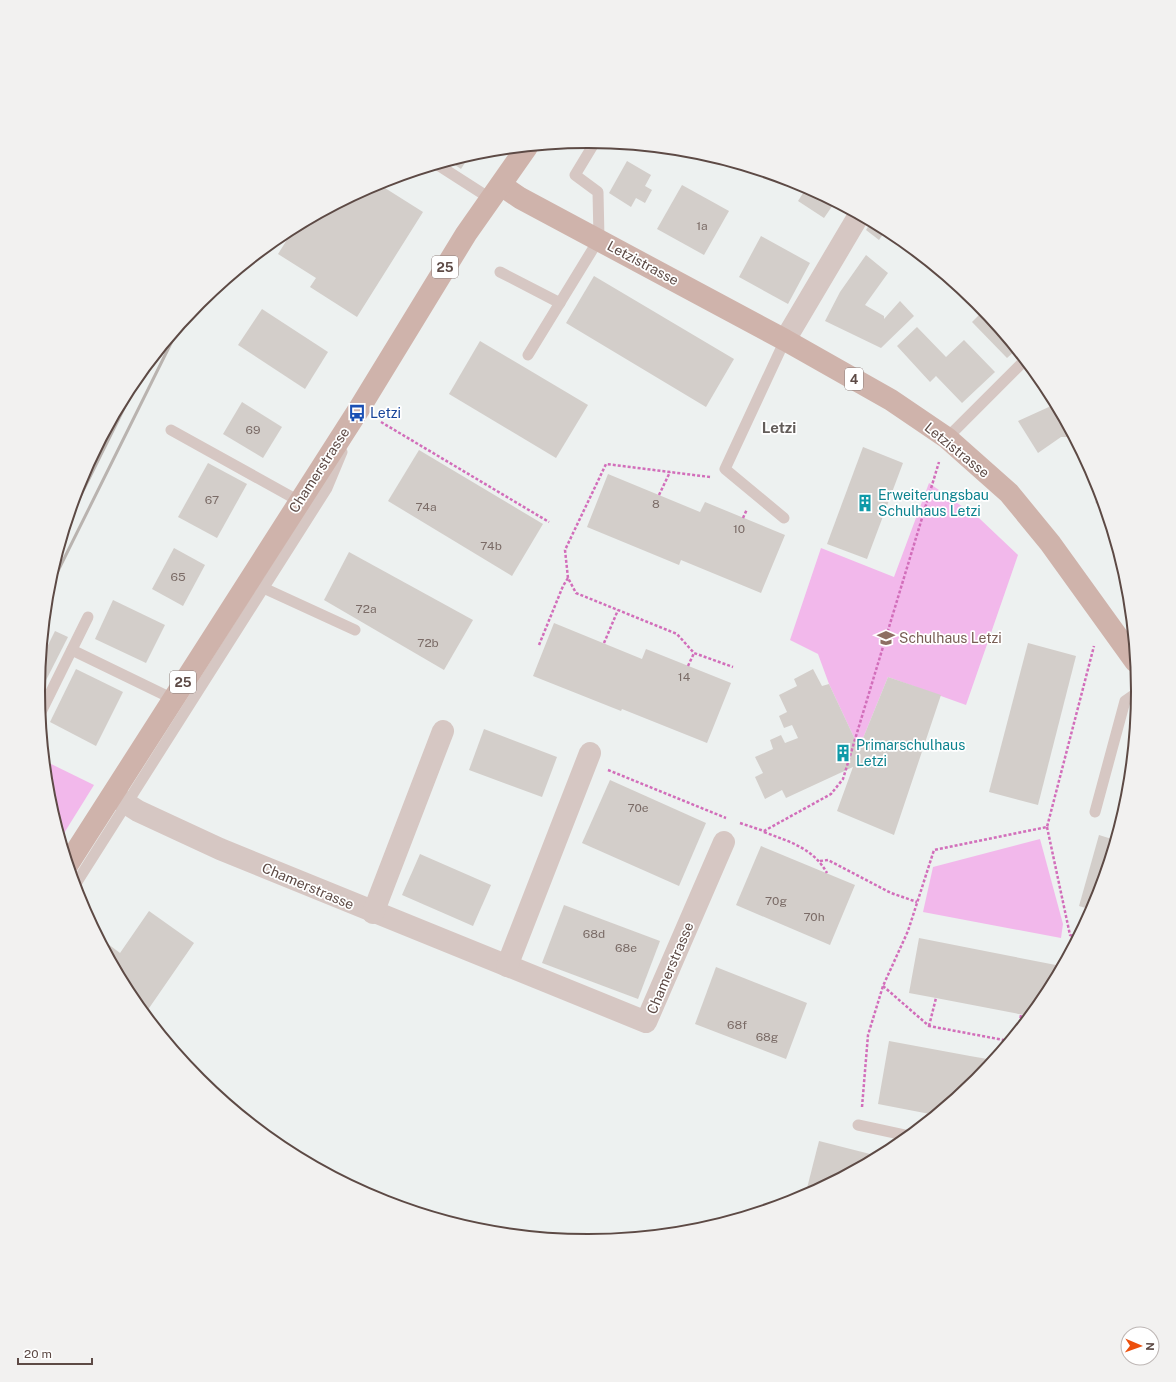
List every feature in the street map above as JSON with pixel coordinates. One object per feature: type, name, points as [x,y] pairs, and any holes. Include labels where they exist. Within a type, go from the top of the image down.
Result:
[{"type":"main road","name":"Chamerstrasse","points":[[72,859],[120,799],[173,699],[256,585],[299,501],[359,408],[431,289],[523,152]]},
{"type":"main road","name":"Letzistrasse","points":[[496,192],[520,198],[785,340],[891,400],[946,438],[1009,493],[1050,543],[1130,654]]},
{"type":"street","points":[[785,340],[857,219]]},
{"type":"street","points":[[373,913],[443,731]]},
{"type":"street","points":[[508,966],[589,757]]},
{"type":"street","name":"Chamerstrasse","points":[[120,799],[138,811],[220,850],[646,1022],[724,842]]},
{"type":"lane","points":[[528,355],[599,239],[598,192],[575,175],[591,148]]},
{"type":"lane","points":[[444,168],[496,192]]},
{"type":"lane","points":[[500,272],[560,303]]},
{"type":"lane","points":[[784,518],[726,468],[785,340]]},
{"type":"lane","points":[[946,438],[1021,364]]},
{"type":"lane","points":[[78,878],[120,799],[256,585],[327,488],[359,408]]},
{"type":"lane","points":[[171,430],[299,501]]},
{"type":"lane","points":[[256,585],[355,630]]},
{"type":"lane","points":[[45,703],[88,617]]},
{"type":"lane","points":[[72,650],[173,699]]},
{"type":"lane","points":[[1094,812],[1125,701],[1131,697]]},
{"type":"lane","points":[[858,1125],[901,1134]]},
{"type":"path","points":[[381,422],[548,522]]},
{"type":"path","points":[[764,831],[831,794],[843,779],[946,438]]},
{"type":"path","points":[[726,468],[713,478],[606,464],[565,550],[568,578],[576,593],[677,634],[694,653],[733,666]]},
{"type":"path","points":[[659,495],[670,472]]},
{"type":"path","points":[[539,645],[563,586],[568,578]]},
{"type":"path","points":[[604,643],[618,610]]},
{"type":"path","points":[[1072,936],[1070,935],[1048,827],[1096,640]]},
{"type":"path","points":[[688,666],[694,653]]},
{"type":"path","points":[[589,757],[727,818]]},
{"type":"path","points":[[734,821],[799,845],[820,861],[827,874]]},
{"type":"path","points":[[858,1125],[863,1101],[868,1035],[882,986],[908,931],[934,850],[1048,827]]},
{"type":"path","points":[[820,861],[828,860],[891,893],[917,902]]},
{"type":"path","points":[[882,986],[929,1026],[1004,1040]]},
{"type":"path","points":[[929,1026],[936,998]]},
{"type":"path","points":[[1020,1020],[1021,1014]]},
{"type":"shaded area","points":[[929,483],[980,519],[1018,555],[966,705],[888,677],[859,748],[829,684],[818,654],[790,640],[821,548],[894,577]]},
{"type":"shaded area","points":[[50,764],[94,785],[64,833],[55,797]]},
{"type":"shaded area","points":[[1040,839],[1063,924],[1061,938],[923,912],[933,867]]},
{"type":"building","points":[[627,161],[651,175],[645,186],[652,190],[645,203],[636,198],[631,207],[609,193]]},
{"type":"building","points":[[465,162],[461,169],[455,165]]},
{"type":"building","points":[[682,185],[729,211],[704,255],[657,229]]},
{"type":"building","points":[[384,187],[423,212],[357,317],[310,287],[316,278],[278,254],[287,239],[348,204]]},
{"type":"building","points":[[803,192],[832,206],[824,218],[798,201]]},
{"type":"building","points":[[868,226],[882,235],[879,240],[866,230]]},
{"type":"building","points":[[761,236],[810,263],[788,304],[739,277]]},
{"type":"building","points":[[866,255],[888,273],[865,305],[884,316],[884,319],[900,301],[914,316],[881,348],[825,321],[840,292]]},
{"type":"building","points":[[594,276],[734,359],[706,407],[566,323]]},
{"type":"building","points":[[262,309],[328,352],[305,389],[238,345]]},
{"type":"building","points":[[979,315],[1013,353],[1007,358],[972,322]]},
{"type":"building","points":[[917,327],[946,357],[964,340],[995,372],[962,403],[936,376],[930,382],[897,346]]},
{"type":"building","points":[[480,341],[588,405],[556,458],[449,394]]},
{"type":"building","points":[[242,402],[282,427],[263,458],[223,434]]},
{"type":"building","points":[[1050,407],[1067,437],[1061,437],[1038,453],[1018,421]]},
{"type":"building","name":"Erweiterungsbau Schulhaus Letzi","points":[[863,447],[903,463],[867,559],[827,544]]},
{"type":"building","points":[[419,450],[543,524],[512,576],[388,501]]},
{"type":"building","points":[[208,463],[247,484],[217,538],[178,517]]},
{"type":"building","points":[[608,474],[700,512],[705,502],[785,535],[761,593],[681,560],[679,565],[587,527]]},
{"type":"building","points":[[174,548],[205,565],[183,606],[152,589]]},
{"type":"building","points":[[349,552],[473,620],[444,670],[324,600]]},
{"type":"building","points":[[113,600],[165,625],[146,663],[95,639]]},
{"type":"building","points":[[554,623],[642,659],[646,649],[731,683],[707,743],[533,676]]},
{"type":"building","points":[[55,631],[68,637],[45,682],[46,655],[47,647]]},
{"type":"building","points":[[1028,643],[1076,656],[1038,805],[989,792]]},
{"type":"building","points":[[76,669],[123,692],[96,746],[50,722]]},
{"type":"building","name":"Primarschulhaus Letzi","points":[[813,669],[822,686],[829,684],[859,748],[888,677],[941,695],[894,835],[837,811],[853,767],[786,798],[782,790],[765,799],[755,777],[763,773],[755,757],[773,749],[770,740],[781,735],[785,743],[798,738],[792,725],[784,728],[779,716],[787,712],[779,695],[797,686],[794,679]]},
{"type":"building","points":[[484,729],[557,757],[542,797],[469,770]]},
{"type":"building","points":[[610,780],[706,823],[679,886],[582,843]]},
{"type":"building","points":[[1099,835],[1110,838],[1090,899],[1086,908],[1079,906]]},
{"type":"building","points":[[761,846],[855,885],[830,945],[736,905]]},
{"type":"building","points":[[420,854],[491,885],[473,926],[402,895]]},
{"type":"building","points":[[564,905],[660,941],[638,999],[542,963]]},
{"type":"building","points":[[149,911],[194,943],[148,1009],[108,944],[120,953]]},
{"type":"building","points":[[919,938],[1057,965],[1024,1015],[909,993]]},
{"type":"building","points":[[716,967],[807,1003],[786,1059],[695,1024]]},
{"type":"building","points":[[889,1041],[987,1059],[972,1075],[929,1114],[878,1104]]},
{"type":"building","points":[[819,1141],[870,1154],[828,1178],[807,1188]]},
{"type":"railway","points":[[59,568],[170,344]]},
{"type":"railway","points":[[84,490],[121,414]]},
{"type":"place","name":"Letzi","points":[[357,413]]},
{"type":"place","name":"Erweiterungsbau Schulhaus Letzi","points":[[865,503]]},
{"type":"place","name":"Schulhaus Letzi","points":[[886,638]]},
{"type":"place","name":"Primarschulhaus Letzi","points":[[843,753]]},
{"type":"district","name":"Letzi","points":[[779,427]]}]
